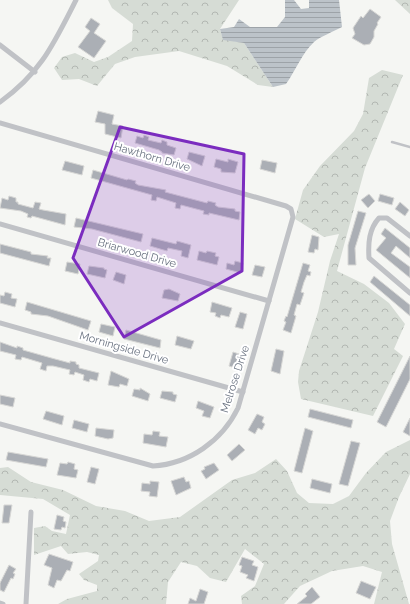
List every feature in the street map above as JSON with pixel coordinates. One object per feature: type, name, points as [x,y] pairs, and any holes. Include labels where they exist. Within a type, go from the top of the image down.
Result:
[{"type":"street","points":[[0,102],[14,92],[35,72],[49,52],[76,0]]},
{"type":"street","points":[[0,45],[35,72]]},
{"type":"street","name":"Hawthorn Drive","points":[[0,123],[286,206],[291,209],[292,217]]},
{"type":"street","name":"Melrose Drive","points":[[0,424],[153,466],[166,465],[193,455],[223,432],[231,422],[243,392],[292,217]]},
{"type":"street","points":[[410,236],[387,218],[379,218],[372,229],[368,247],[369,258],[410,293]]},
{"type":"street","name":"Briarwood Drive","points":[[0,224],[269,301]]},
{"type":"street","name":"Morningside Drive","points":[[0,323],[243,392]]},
{"type":"street","points":[[26,604],[31,512]]},
{"type":"lane","points":[[392,142],[410,147]]},
{"type":"highlighted area","points":[[120,127],[244,154],[242,271],[124,337],[73,258]]},
{"type":"green space","points":[[108,0],[239,0],[220,29],[223,39],[244,43],[273,87],[258,85],[227,66],[179,51],[135,57],[115,64],[97,86],[79,79],[62,80],[54,68],[62,57],[75,53],[94,62],[108,57],[132,41],[133,24],[112,8]]},
{"type":"green space","points":[[395,0],[410,0],[410,14]]},
{"type":"green space","points":[[382,70],[403,75],[365,168],[337,271],[364,284],[389,303],[405,324],[394,349],[403,356],[373,416],[301,399],[298,382],[299,371],[318,312],[330,261],[339,234],[324,237],[295,219],[303,190],[320,166],[354,131],[363,114],[369,78]]},
{"type":"green space","points":[[410,440],[410,474],[390,521],[392,544],[409,604],[374,604],[382,572],[363,566],[332,571],[300,586],[284,604],[242,604],[241,596],[255,586],[264,564],[245,549],[226,582],[210,578],[197,566],[181,562],[168,582],[166,604],[58,604],[67,599],[97,591],[97,585],[84,580],[79,574],[98,561],[99,555],[87,552],[68,554],[61,546],[34,555],[34,528],[45,526],[52,531],[66,534],[70,515],[43,499],[0,495],[0,468],[8,467],[31,482],[63,490],[96,506],[125,511],[149,521],[180,517],[232,480],[255,473],[276,459],[287,471],[297,493],[309,503],[333,504],[349,496],[366,473],[386,452]]},
{"type":"shaded area","points":[[285,0],[294,0],[301,9],[309,8],[309,0],[339,0],[342,27],[314,42],[303,56],[286,84],[273,87],[244,43],[223,40],[220,29],[234,27],[239,19],[250,27],[277,27],[285,17]]},
{"type":"building","points":[[370,9],[381,17],[377,23],[378,24],[374,31],[374,37],[370,44],[364,45],[352,38],[355,34],[353,28],[361,16],[363,18]]},
{"type":"building","points":[[91,18],[100,24],[94,33],[106,41],[94,58],[78,47],[90,31],[85,27]]},
{"type":"building","points":[[98,111],[114,115],[112,124],[123,126],[121,138],[105,134],[105,124],[95,122]]},
{"type":"building","points":[[144,135],[149,137],[148,140],[161,143],[162,140],[167,142],[167,145],[176,148],[174,155],[162,153],[159,150],[135,143],[137,136],[143,138]]},
{"type":"building","points":[[189,152],[205,156],[202,166],[187,159]]},
{"type":"building","points":[[216,159],[228,162],[228,159],[238,162],[235,173],[221,172],[221,169],[214,167]]},
{"type":"building","points":[[262,160],[277,163],[275,173],[260,169]]},
{"type":"building","points":[[65,161],[84,166],[82,175],[62,170]]},
{"type":"building","points":[[93,170],[127,180],[136,181],[135,183],[138,185],[166,190],[165,192],[207,203],[208,201],[216,203],[215,205],[218,207],[235,209],[235,211],[240,212],[239,220],[209,213],[209,215],[203,214],[204,211],[181,205],[180,209],[175,208],[176,203],[157,197],[156,201],[151,200],[152,195],[91,178]]},
{"type":"building","points":[[369,194],[375,201],[368,208],[361,200]]},
{"type":"building","points":[[380,194],[394,198],[392,205],[378,201]]},
{"type":"building","points":[[9,196],[16,198],[16,202],[18,202],[18,204],[33,208],[35,202],[41,203],[39,209],[66,214],[65,225],[32,216],[31,218],[27,217],[28,214],[21,211],[0,208],[2,198],[8,200]]},
{"type":"building","points":[[400,202],[409,210],[405,216],[395,209]]},
{"type":"building","points":[[358,211],[366,213],[355,248],[356,265],[348,265],[348,245]]},
{"type":"building","points":[[76,218],[143,234],[141,242],[92,229],[74,227]]},
{"type":"building","points":[[385,228],[410,248],[410,258],[396,246],[391,253],[410,267],[410,278],[376,250],[386,238],[381,234]]},
{"type":"building","points":[[312,235],[319,237],[318,250],[315,249],[314,253],[308,252]]},
{"type":"building","points":[[152,238],[176,244],[177,241],[191,245],[188,258],[181,256],[182,251],[168,248],[167,251],[150,246]]},
{"type":"building","points":[[0,244],[31,252],[31,254],[48,256],[47,258],[51,258],[49,266],[0,253]]},
{"type":"building","points":[[199,251],[216,253],[215,256],[219,257],[217,265],[197,260]]},
{"type":"building","points":[[235,261],[243,263],[241,273],[226,269],[227,263],[234,265]]},
{"type":"building","points":[[67,262],[80,264],[78,274],[65,271]]},
{"type":"building","points":[[303,263],[310,265],[308,271],[311,272],[310,276],[307,275],[304,282],[301,292],[304,293],[300,305],[297,304],[294,315],[296,316],[291,333],[283,330],[286,322],[284,321],[286,316],[287,317]]},
{"type":"building","points":[[255,265],[265,267],[262,277],[252,275]]},
{"type":"building","points":[[89,266],[104,268],[107,270],[105,278],[87,274]]},
{"type":"building","points":[[116,272],[126,275],[124,284],[113,280]]},
{"type":"building","points":[[374,276],[410,305],[410,316],[370,282]]},
{"type":"building","points":[[169,289],[180,294],[178,301],[162,298],[164,290]]},
{"type":"building","points":[[5,292],[12,294],[11,298],[17,299],[15,307],[0,303],[0,295],[4,296]]},
{"type":"building","points":[[27,302],[91,321],[88,330],[48,316],[31,314],[31,312],[25,310]]},
{"type":"building","points":[[212,302],[232,308],[229,317],[221,315],[220,318],[215,316],[216,313],[210,312]]},
{"type":"building","points":[[240,312],[247,314],[243,329],[235,327]]},
{"type":"building","points":[[101,324],[115,327],[113,336],[99,332]]},
{"type":"building","points":[[126,330],[161,340],[160,348],[124,339]]},
{"type":"building","points":[[177,336],[194,341],[191,349],[175,345]]},
{"type":"building","points":[[0,342],[70,363],[70,361],[76,362],[76,364],[79,365],[79,368],[99,373],[97,381],[90,379],[89,382],[83,380],[84,375],[75,372],[74,375],[69,374],[70,370],[53,366],[47,366],[46,371],[40,369],[42,363],[22,357],[21,360],[15,359],[16,355],[0,351]]},
{"type":"building","points":[[276,349],[284,351],[280,374],[271,371]]},
{"type":"building","points":[[233,352],[239,354],[235,368],[229,366]]},
{"type":"building","points":[[410,356],[410,379],[386,427],[377,422]]},
{"type":"building","points":[[111,371],[129,379],[127,386],[120,384],[119,387],[108,385]]},
{"type":"building","points":[[140,388],[150,394],[148,401],[132,396],[134,389],[140,390]]},
{"type":"building","points":[[162,391],[173,392],[173,394],[177,395],[175,402],[160,398]]},
{"type":"building","points":[[0,395],[15,398],[13,407],[0,404]]},
{"type":"building","points":[[198,401],[214,407],[210,418],[202,416],[204,411],[196,408]]},
{"type":"building","points":[[310,409],[353,420],[351,428],[308,417]]},
{"type":"building","points":[[46,411],[64,416],[62,425],[43,419]]},
{"type":"building","points":[[257,414],[264,417],[262,422],[265,424],[262,430],[258,428],[255,434],[248,430]]},
{"type":"building","points":[[410,418],[410,436],[403,432]]},
{"type":"building","points":[[74,420],[89,424],[87,432],[72,428]]},
{"type":"building","points":[[96,428],[114,430],[113,438],[108,439],[95,436]]},
{"type":"building","points":[[305,428],[313,431],[302,473],[294,471]]},
{"type":"building","points":[[153,431],[160,432],[159,436],[168,437],[166,447],[143,443],[144,434],[152,435]]},
{"type":"building","points":[[351,441],[360,443],[348,486],[339,484]]},
{"type":"building","points":[[239,444],[245,450],[232,461],[227,455]]},
{"type":"building","points":[[8,452],[48,459],[46,467],[6,460]]},
{"type":"building","points":[[68,462],[75,464],[74,469],[78,470],[76,478],[57,475],[60,463],[67,464]]},
{"type":"building","points":[[214,463],[219,470],[206,479],[201,471],[205,469],[204,467]]},
{"type":"building","points":[[91,467],[99,469],[95,484],[87,482]]},
{"type":"building","points":[[184,477],[186,482],[189,481],[191,488],[176,495],[171,481]]},
{"type":"building","points":[[312,479],[332,484],[330,493],[310,488]]},
{"type":"building","points":[[150,481],[159,482],[157,497],[149,496],[150,492],[141,491],[142,483],[150,484]]},
{"type":"building","points":[[4,505],[12,505],[9,523],[2,523]]},
{"type":"building","points":[[57,515],[64,517],[63,521],[66,522],[65,528],[62,527],[61,530],[54,529]]},
{"type":"building","points":[[49,554],[73,562],[70,571],[67,570],[61,581],[57,580],[54,588],[48,585],[52,568],[44,565]]},
{"type":"building","points":[[242,557],[254,561],[252,565],[258,567],[254,581],[246,578],[248,575],[240,572],[242,566],[239,565]]},
{"type":"building","points":[[9,565],[16,569],[13,573],[15,574],[13,579],[11,578],[4,592],[0,590],[0,583]]},
{"type":"building","points":[[361,581],[376,587],[370,599],[356,593]]},
{"type":"building","points":[[312,587],[320,597],[311,604],[297,604],[307,596],[305,594]]},
{"type":"building","points":[[200,589],[208,592],[204,604],[188,604],[190,598],[196,601]]}]
